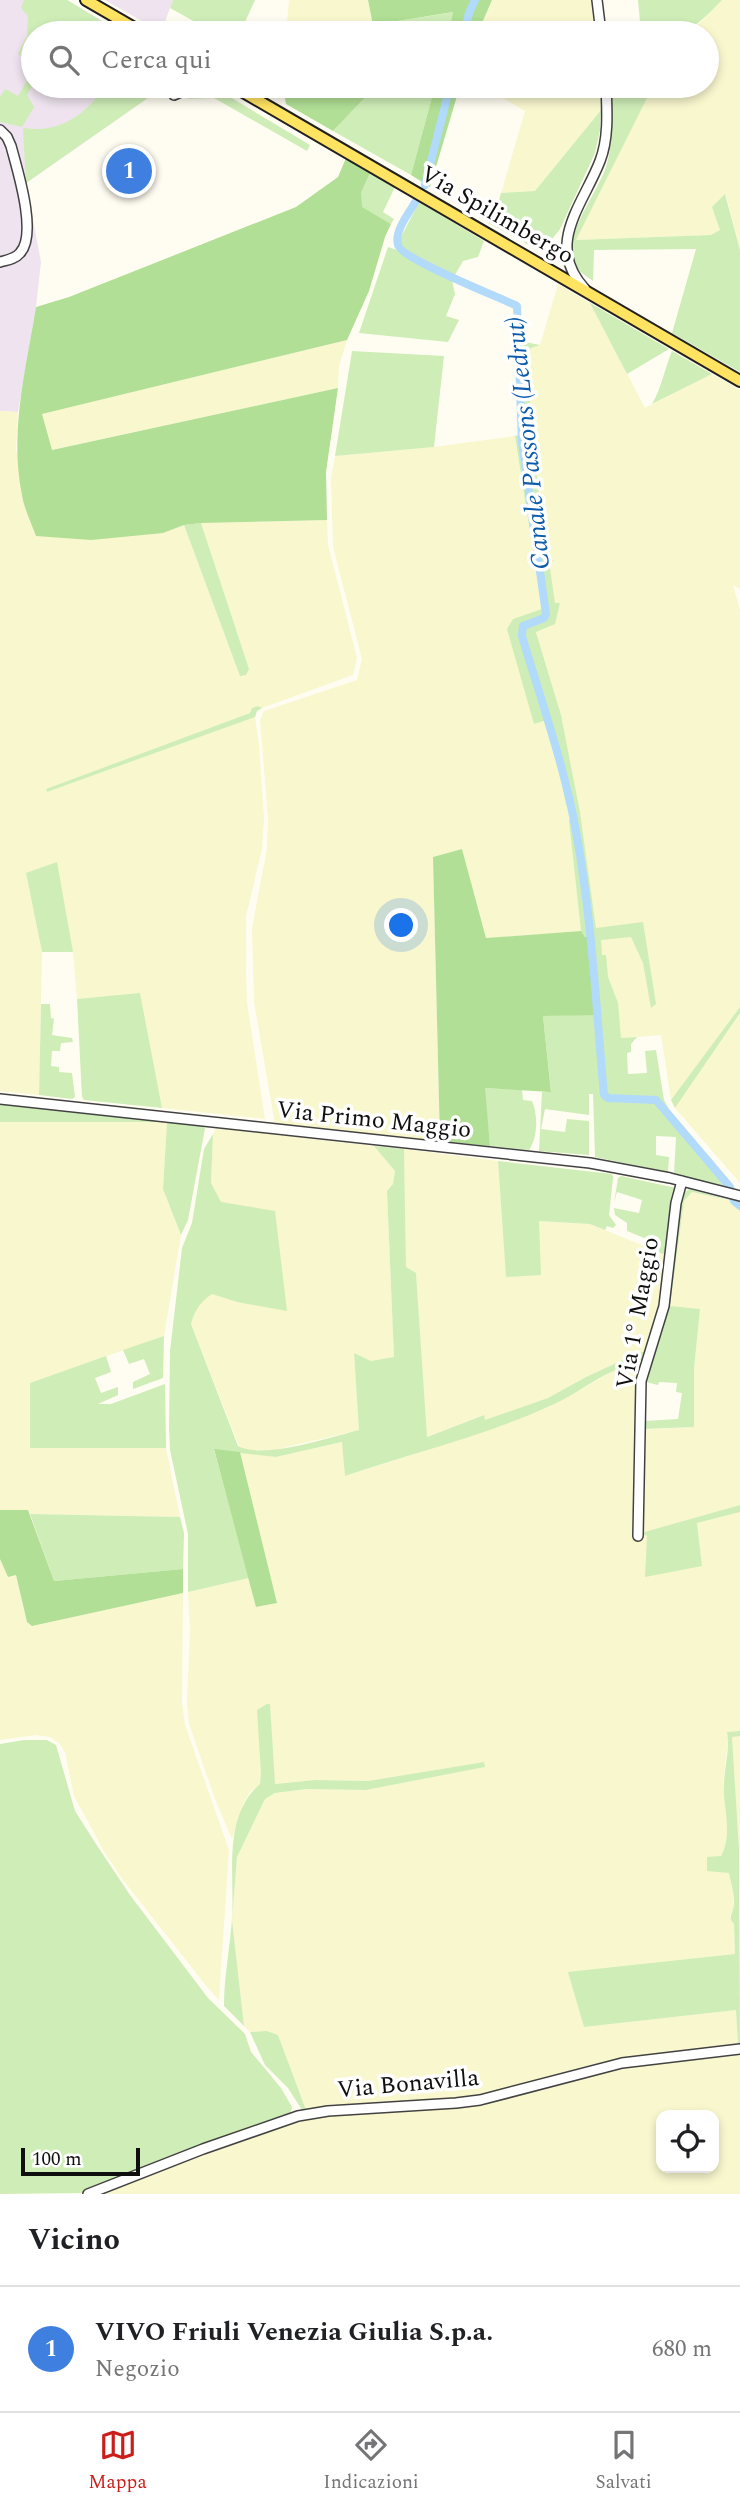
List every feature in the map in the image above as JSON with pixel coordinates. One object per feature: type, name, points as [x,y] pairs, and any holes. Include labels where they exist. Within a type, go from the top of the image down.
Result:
[{"type":"main road","points":[[86,0],[122,21]]},
{"type":"main road","name":"Via Spilimbergo","points":[[254,98],[740,381]]},
{"type":"street","points":[[597,0],[600,21]]},
{"type":"street","points":[[591,295],[577,279],[567,259],[567,239],[574,216],[600,160],[607,98]]},
{"type":"street","points":[[0,130],[11,146],[28,216],[24,245],[20,253],[0,262]]},
{"type":"street","name":"Via Primo Maggio","points":[[0,1099],[578,1162],[628,1169],[734,1195]]},
{"type":"street","name":"Via 1° Maggio","points":[[638,1536],[641,1381],[664,1306],[676,1203],[682,1181]]},
{"type":"street","name":"Via Bonavilla","points":[[88,2194],[203,2149],[298,2116],[352,2109],[480,2100],[622,2063],[740,2049]]},
{"type":"shaded area","points":[[0,0],[67,0],[103,21],[21,21],[21,98],[148,98],[26,183],[41,262],[36,307],[18,412],[0,411]]},
{"type":"shaded area","points":[[105,0],[173,0],[165,21],[142,21]]},
{"type":"green space","points":[[24,0],[67,0],[102,21],[28,21],[28,16],[21,8]]},
{"type":"green space","points":[[173,0],[255,0],[245,21],[193,21],[170,8]]},
{"type":"green space","points":[[289,0],[368,0],[372,21],[287,21]]},
{"type":"green space","points":[[368,0],[492,0],[483,21],[451,21],[453,12],[398,21],[372,21]]},
{"type":"green space","points":[[492,0],[591,0],[594,21],[483,21]]},
{"type":"green space","points":[[638,0],[722,0],[701,21],[640,21]]},
{"type":"green space","points":[[722,0],[740,0],[740,250],[726,195],[720,231],[711,235],[575,240],[647,98],[719,98],[719,21],[702,21]]},
{"type":"green space","points":[[454,12],[452,21],[398,21]]},
{"type":"green space","points":[[5,89],[18,96],[21,91],[21,98],[29,98],[34,107],[22,127],[0,122],[0,97]]},
{"type":"green space","points":[[95,98],[148,98],[26,183],[23,128],[60,125],[89,106]]},
{"type":"green space","points":[[214,98],[232,98],[310,145],[307,151]]},
{"type":"green space","points":[[285,98],[365,98],[333,131],[286,104]]},
{"type":"green space","points":[[365,98],[432,98],[411,175],[333,131]]},
{"type":"green space","points":[[432,98],[456,98],[430,187],[411,175]]},
{"type":"green space","points":[[503,98],[600,98],[601,110],[535,191],[501,193],[525,111]]},
{"type":"green space","points":[[611,98],[647,98],[576,240],[711,235],[720,230],[712,207],[725,194],[740,250],[740,372],[672,333],[696,249],[594,250],[593,281],[576,267],[572,256],[575,230],[606,167],[612,126]]},
{"type":"green space","points":[[601,110],[595,153],[560,229],[549,243],[540,247],[531,246],[488,223],[493,221],[501,193],[535,191]]},
{"type":"green space","points":[[346,158],[370,173],[361,193],[362,207],[391,224],[369,291],[347,340],[42,414],[52,450],[338,388],[326,472],[327,520],[201,523],[184,525],[163,533],[91,540],[36,536],[23,500],[17,448],[20,401],[36,307],[69,297],[296,207],[338,177]]},
{"type":"green space","points":[[370,173],[395,187],[383,212],[394,219],[391,224],[361,207],[361,193]]},
{"type":"green space","points":[[419,202],[484,241],[478,257],[463,261],[452,280],[455,294],[446,316],[459,320],[448,342],[359,333],[388,247],[397,250],[401,246],[400,239]]},
{"type":"green space","points":[[558,284],[590,303],[645,408],[712,374],[740,390],[740,589],[733,585],[740,610],[740,1007],[671,1100],[661,1035],[602,1040],[593,937],[596,928],[580,812],[561,715],[536,631],[545,629],[560,603],[555,604],[532,443],[528,353],[531,348],[540,345]]},
{"type":"green space","points":[[590,303],[669,349],[627,374]]},
{"type":"green space","points":[[347,340],[339,366],[338,388],[51,450],[42,414]]},
{"type":"green space","points":[[515,340],[540,345],[531,348],[528,353],[532,443],[555,603],[560,603],[555,624],[536,632],[561,715],[580,812],[596,928],[643,922],[656,1004],[651,1008],[643,963],[631,937],[601,940],[602,955],[606,955],[608,977],[618,1003],[621,1038],[637,1037],[631,1044],[631,1052],[627,1053],[628,1074],[647,1073],[645,1051],[656,1050],[664,1100],[669,1109],[733,1185],[734,1190],[674,1173],[676,1137],[656,1136],[656,1155],[669,1157],[668,1172],[595,1157],[593,1094],[589,1094],[589,1115],[545,1109],[541,1129],[565,1132],[567,1119],[589,1121],[589,1155],[539,1151],[542,1092],[551,1091],[543,1016],[600,1014],[593,937],[585,937],[581,931],[569,821],[573,809],[566,805],[544,721],[534,724],[507,629],[513,619],[542,609],[515,436],[518,435]]},
{"type":"green space","points":[[352,351],[444,356],[434,447],[335,456]]},
{"type":"green space","points":[[672,351],[712,374],[652,404],[658,391]]},
{"type":"green space","points":[[0,411],[18,412],[16,452],[163,533],[184,525],[240,676],[249,669],[201,523],[327,520],[328,545],[357,658],[353,675],[262,708],[258,706],[250,713],[46,789],[47,792],[255,717],[264,818],[262,849],[246,916],[246,974],[247,1003],[265,1119],[162,1108],[140,994],[77,999],[73,952],[26,873],[42,952],[39,1095],[0,1091]]},
{"type":"green space","points":[[515,436],[542,610],[513,619],[534,724],[544,721],[566,805],[573,808],[569,821],[581,931],[486,938],[462,849],[433,857],[440,1141],[275,1124],[254,1002],[252,928],[267,849],[268,818],[260,720],[264,711],[357,680],[362,659],[333,547],[331,478],[335,456]]},
{"type":"green space","points":[[201,523],[249,669],[246,675],[240,676],[184,525]]},
{"type":"green space","points":[[252,708],[262,708],[257,711],[255,717],[47,792],[46,789],[250,713]]},
{"type":"green space","points":[[462,849],[486,938],[581,931],[585,937],[593,937],[600,1015],[543,1016],[551,1092],[485,1088],[490,1146],[440,1141],[433,857]]},
{"type":"green space","points":[[57,862],[73,952],[42,952],[26,873]]},
{"type":"green space","points":[[140,993],[162,1108],[84,1100],[77,999]]},
{"type":"green space","points":[[41,1004],[50,1004],[51,1018],[54,1019],[52,1035],[72,1038],[73,1042],[61,1043],[60,1051],[52,1051],[51,1066],[59,1067],[59,1072],[72,1073],[75,1097],[72,1099],[39,1095]]},
{"type":"green space","points":[[740,1007],[740,1013],[675,1108],[671,1100]]},
{"type":"green space","points":[[740,1013],[740,1183],[675,1108]]},
{"type":"green space","points":[[484,1088],[522,1090],[523,1100],[532,1101],[536,1126],[529,1150],[490,1146]]},
{"type":"green space","points":[[0,1104],[165,1122],[0,1122]]},
{"type":"green space","points":[[0,1122],[167,1122],[163,1189],[181,1235],[164,1336],[30,1383],[30,1447],[166,1448],[180,1517],[30,1514],[28,1510],[0,1510]]},
{"type":"green space","points":[[167,1122],[205,1128],[188,1220],[181,1235],[163,1189]]},
{"type":"green space","points":[[216,1128],[374,1146],[395,1171],[393,1184],[387,1192],[394,1357],[371,1361],[354,1353],[359,1430],[270,1451],[245,1450],[239,1446],[191,1324],[193,1314],[205,1298],[212,1294],[237,1302],[221,1203],[211,1183],[213,1134]]},
{"type":"green space","points":[[213,1134],[211,1183],[221,1202],[275,1211],[287,1311],[237,1302],[212,1294],[198,1307],[192,1319],[191,1324],[238,1446],[249,1450],[280,1449],[359,1430],[354,1353],[371,1361],[394,1357],[387,1191],[393,1184],[395,1171],[374,1146],[404,1149],[406,1267],[416,1273],[427,1437],[484,1415],[485,1420],[548,1398],[586,1377],[640,1352],[646,1352],[642,1364],[617,1370],[561,1401],[525,1417],[345,1476],[342,1442],[276,1457],[214,1450],[249,1578],[188,1592],[188,1534],[170,1450],[170,1351],[182,1248],[192,1223],[204,1149]]},
{"type":"green space","points":[[404,1149],[498,1161],[506,1276],[539,1221],[590,1224],[666,1255],[661,1305],[646,1352],[640,1352],[586,1377],[548,1398],[484,1421],[483,1415],[426,1437],[416,1273],[406,1267]]},
{"type":"green space","points":[[498,1161],[612,1174],[609,1215],[616,1225],[613,1228],[607,1226],[605,1230],[590,1224],[539,1221],[541,1275],[506,1277]]},
{"type":"green space","points":[[621,1176],[676,1188],[666,1255],[647,1248],[649,1240],[627,1231],[627,1223],[615,1215],[614,1208],[639,1213],[642,1200],[617,1192],[614,1203],[618,1178]]},
{"type":"green space","points":[[689,1189],[740,1203],[740,1209],[729,1200],[692,1192],[684,1201],[670,1306],[700,1309],[694,1369],[694,1427],[644,1429],[644,1421],[678,1419],[682,1393],[676,1392],[677,1383],[659,1382],[658,1385],[646,1382],[666,1306],[679,1201],[682,1194]]},
{"type":"green space","points":[[692,1192],[729,1200],[740,1209],[740,1505],[642,1533],[702,1566],[697,1523],[740,1512],[740,1731],[727,1732],[723,1784],[727,1840],[721,1856],[707,1870],[729,1873],[733,1893],[733,1909],[730,1915],[734,1924],[735,1954],[569,1973],[584,2027],[736,2010],[738,2045],[621,2059],[477,2096],[306,2110],[278,2035],[267,2031],[250,2032],[244,2026],[232,1920],[237,1857],[265,1799],[275,1793],[307,1789],[366,1790],[485,1767],[484,1762],[368,1781],[315,1780],[274,1784],[270,1705],[260,1784],[250,1792],[243,1804],[232,1839],[189,1724],[188,1592],[249,1578],[257,1607],[277,1603],[240,1452],[277,1457],[343,1442],[345,1476],[431,1449],[551,1406],[624,1365],[642,1364],[636,1380],[637,1430],[694,1427],[694,1369],[700,1309],[670,1307],[684,1201]]},
{"type":"green space","points":[[164,1336],[163,1378],[133,1389],[133,1382],[150,1374],[144,1359],[129,1364],[123,1350]]},
{"type":"green space","points":[[106,1356],[111,1372],[95,1378],[101,1393],[118,1387],[118,1395],[98,1404],[111,1404],[165,1384],[166,1448],[30,1448],[30,1383]]},
{"type":"green space","points":[[214,1449],[240,1452],[277,1603],[256,1607]]},
{"type":"green space","points":[[740,1505],[740,1512],[697,1523],[702,1566],[645,1577],[647,1536],[641,1533]]},
{"type":"green space","points":[[0,1510],[28,1510],[54,1581],[183,1569],[183,1593],[32,1626],[27,1622],[16,1575],[8,1577],[0,1559]]},
{"type":"green space","points":[[30,1514],[180,1517],[184,1533],[183,1569],[54,1581]]},
{"type":"green space","points":[[0,1559],[8,1577],[16,1575],[27,1622],[32,1626],[183,1593],[182,1703],[185,1725],[229,1850],[219,2000],[123,1880],[105,1853],[74,1796],[65,1752],[59,1743],[50,1737],[36,1735],[0,1740]]},
{"type":"green space","points":[[270,1704],[275,1784],[315,1780],[368,1781],[484,1762],[485,1767],[366,1790],[307,1789],[275,1793],[265,1799],[237,1857],[232,1920],[244,2026],[224,2006],[232,1919],[233,1847],[240,1813],[248,1797],[260,1784],[257,1710]]},
{"type":"green space","points":[[740,1731],[740,1736],[732,1737],[739,1848],[740,2045],[736,2010],[584,2027],[568,1972],[735,1954],[734,1924],[731,1920],[734,1900],[729,1873],[707,1871],[707,1857],[721,1856],[725,1847],[727,1828],[724,1781],[727,1732]]},
{"type":"green space","points":[[732,1736],[740,1736],[740,1921],[739,1848]]},
{"type":"green space","points":[[47,1740],[56,1745],[75,1811],[130,1895],[208,1998],[245,2034],[251,2052],[281,2088],[292,2107],[290,2116],[81,2193],[0,2194],[0,1744]]},
{"type":"green space","points":[[267,2031],[278,2035],[306,2110],[302,2110],[288,2088],[265,2065],[250,2032]]},
{"type":"green space","points":[[740,2052],[740,2194],[97,2194],[203,2152],[306,2119],[329,2114],[457,2107],[623,2066]]},
{"type":"waterway","points":[[467,21],[475,0]]},
{"type":"waterway","points":[[425,185],[447,98]]},
{"type":"waterway","name":"Canale Passons (Ledrut)","points":[[416,201],[398,234],[398,245],[403,251],[432,268],[517,306],[522,442],[546,614],[544,618],[523,626],[522,636],[559,757],[576,831],[590,930],[604,1095],[608,1098],[656,1100],[730,1187],[734,1201],[740,1206]]},
{"type":"place","name":"VIVO Friuli Venezia Giulia S.p.a.","points":[[129,171]]}]
